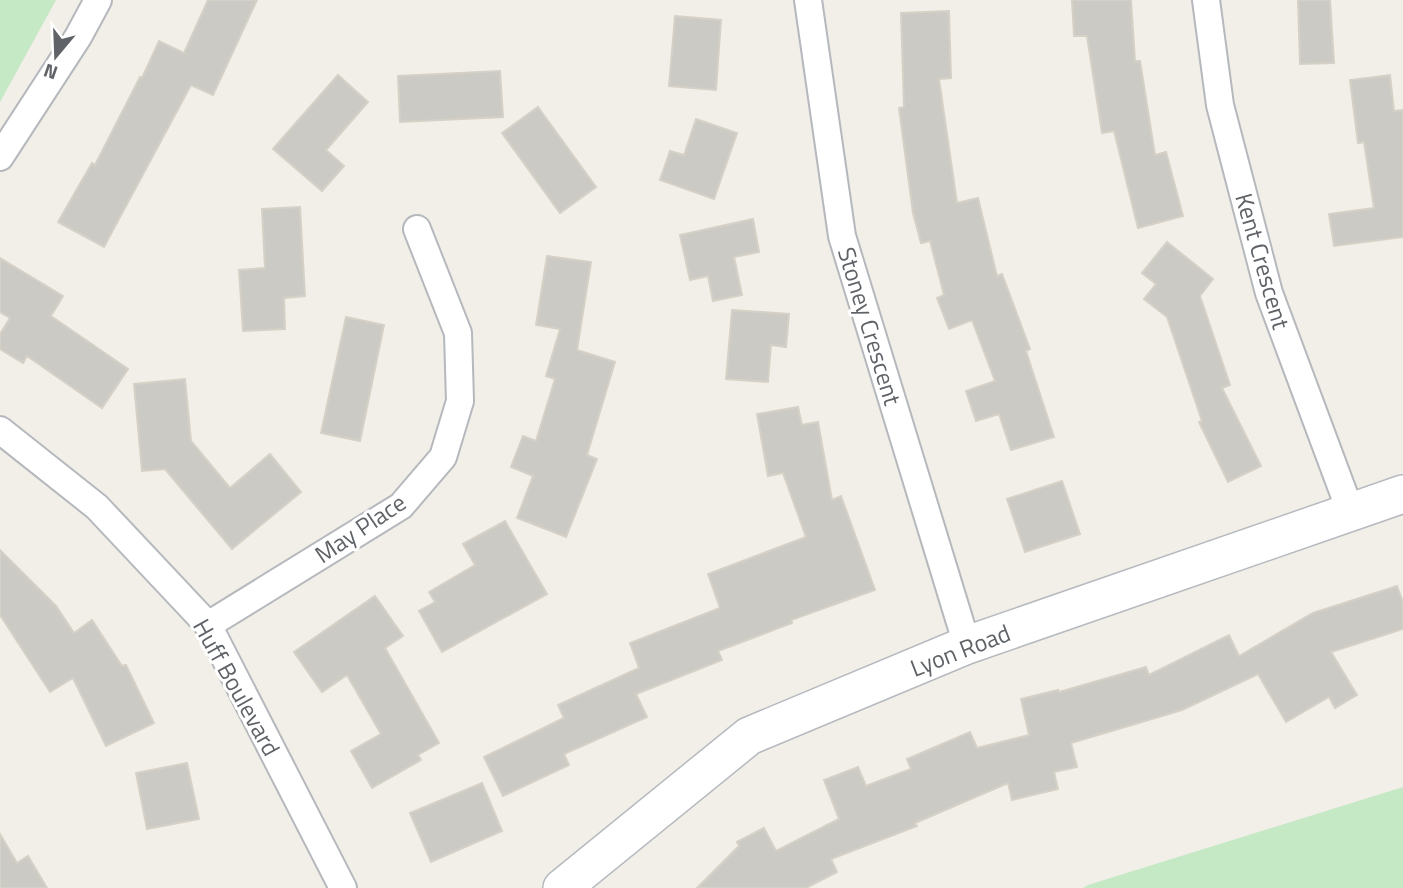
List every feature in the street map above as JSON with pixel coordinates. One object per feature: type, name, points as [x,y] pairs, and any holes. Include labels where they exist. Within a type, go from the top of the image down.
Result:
[{"type":"street","points":[[0,157],[78,37],[98,0]]},
{"type":"street","name":"Stoney Crescent","points":[[808,0],[842,236],[967,645]]},
{"type":"street","name":"Kent Crescent","points":[[1206,0],[1220,105],[1269,293],[1351,513]]},
{"type":"street","name":"May Place","points":[[208,625],[401,506],[443,457],[460,401],[458,333],[417,229]]},
{"type":"street","name":"Huff Boulevard","points":[[0,430],[97,507],[208,625],[343,888]]},
{"type":"street","name":"Lyon Road","points":[[562,888],[749,736],[967,645],[1403,495]]},
{"type":"green space","points":[[0,0],[56,0],[0,102]]},
{"type":"green space","points":[[1403,787],[1403,888],[1083,888],[1088,885]]},
{"type":"building","points":[[208,0],[257,0],[213,95],[191,85],[104,247],[58,222],[92,163],[95,165],[159,41],[184,53]]},
{"type":"building","points":[[1072,0],[1131,0],[1135,61],[1140,61],[1155,155],[1166,152],[1183,216],[1138,228],[1114,131],[1102,133],[1087,36],[1074,36]]},
{"type":"building","points":[[1298,0],[1330,0],[1334,63],[1300,64]]},
{"type":"building","points":[[949,11],[951,78],[939,79],[957,203],[978,198],[997,276],[1002,274],[1030,349],[1026,351],[1054,437],[1011,450],[999,414],[976,421],[966,391],[995,381],[972,320],[949,329],[937,298],[944,295],[930,241],[921,243],[913,213],[899,108],[904,107],[901,13]]},
{"type":"building","points":[[675,16],[721,20],[716,90],[669,86]]},
{"type":"building","points":[[500,71],[503,117],[400,122],[398,76]]},
{"type":"building","points":[[338,75],[368,102],[326,150],[344,166],[322,191],[273,149]]},
{"type":"building","points":[[1390,75],[1394,111],[1403,110],[1403,237],[1334,246],[1329,214],[1374,208],[1364,142],[1358,143],[1350,80]]},
{"type":"building","points":[[538,107],[596,187],[560,213],[502,133]]},
{"type":"building","points":[[696,119],[737,133],[714,199],[660,180],[670,151],[684,155]]},
{"type":"building","points":[[300,207],[305,296],[284,298],[285,329],[243,331],[239,270],[265,268],[262,209]]},
{"type":"building","points":[[753,219],[759,252],[734,257],[742,295],[713,301],[708,276],[690,280],[680,235]]},
{"type":"building","points":[[1167,242],[1213,279],[1200,296],[1230,385],[1222,388],[1261,466],[1228,482],[1199,422],[1202,421],[1167,317],[1144,299],[1156,284],[1142,273]]},
{"type":"building","points":[[547,256],[591,262],[577,350],[615,362],[587,455],[597,459],[566,537],[517,518],[533,476],[511,467],[523,436],[536,441],[555,379],[546,376],[560,329],[536,325]]},
{"type":"building","points":[[0,258],[63,296],[51,316],[128,369],[102,408],[27,356],[23,363],[0,349],[0,334],[10,318],[0,312]]},
{"type":"building","points":[[732,310],[789,314],[786,347],[771,345],[768,382],[726,379]]},
{"type":"building","points":[[346,317],[384,325],[360,441],[321,433]]},
{"type":"building","points":[[185,379],[191,441],[230,488],[270,454],[301,492],[232,549],[165,469],[142,471],[134,384]]},
{"type":"building","points":[[798,407],[802,425],[818,422],[832,500],[841,496],[875,590],[791,620],[792,623],[718,651],[722,660],[636,694],[647,717],[564,754],[569,765],[503,796],[484,757],[564,718],[558,705],[639,668],[630,643],[720,608],[708,574],[806,537],[783,473],[768,476],[757,414]]},
{"type":"building","points":[[1062,481],[1080,534],[1025,552],[1007,499]]},
{"type":"building","points":[[505,521],[547,594],[442,652],[419,611],[435,602],[429,592],[475,565],[463,544]]},
{"type":"building","points":[[0,550],[56,606],[74,633],[92,620],[122,666],[126,665],[154,723],[106,746],[73,678],[50,692],[0,615]]},
{"type":"building","points":[[1397,586],[1403,602],[1403,629],[1331,652],[1357,695],[1335,708],[1329,697],[1286,722],[1258,674],[1182,710],[1071,743],[1077,767],[1054,772],[1058,789],[1012,800],[1008,783],[915,823],[917,826],[831,859],[837,872],[806,888],[697,888],[739,846],[737,842],[764,828],[776,851],[839,819],[824,780],[858,767],[866,786],[911,769],[907,759],[970,732],[977,748],[1029,735],[1021,699],[1058,690],[1059,692],[1146,667],[1149,675],[1229,635],[1239,656],[1313,613]]},
{"type":"building","points":[[375,596],[403,636],[385,648],[439,743],[418,755],[421,760],[372,788],[351,751],[381,734],[347,675],[322,692],[294,652]]},
{"type":"building","points":[[187,763],[199,819],[147,829],[136,773]]},
{"type":"building","points":[[482,783],[502,831],[431,862],[410,813]]},
{"type":"building","points":[[0,834],[17,863],[28,856],[47,888],[0,888]]}]
